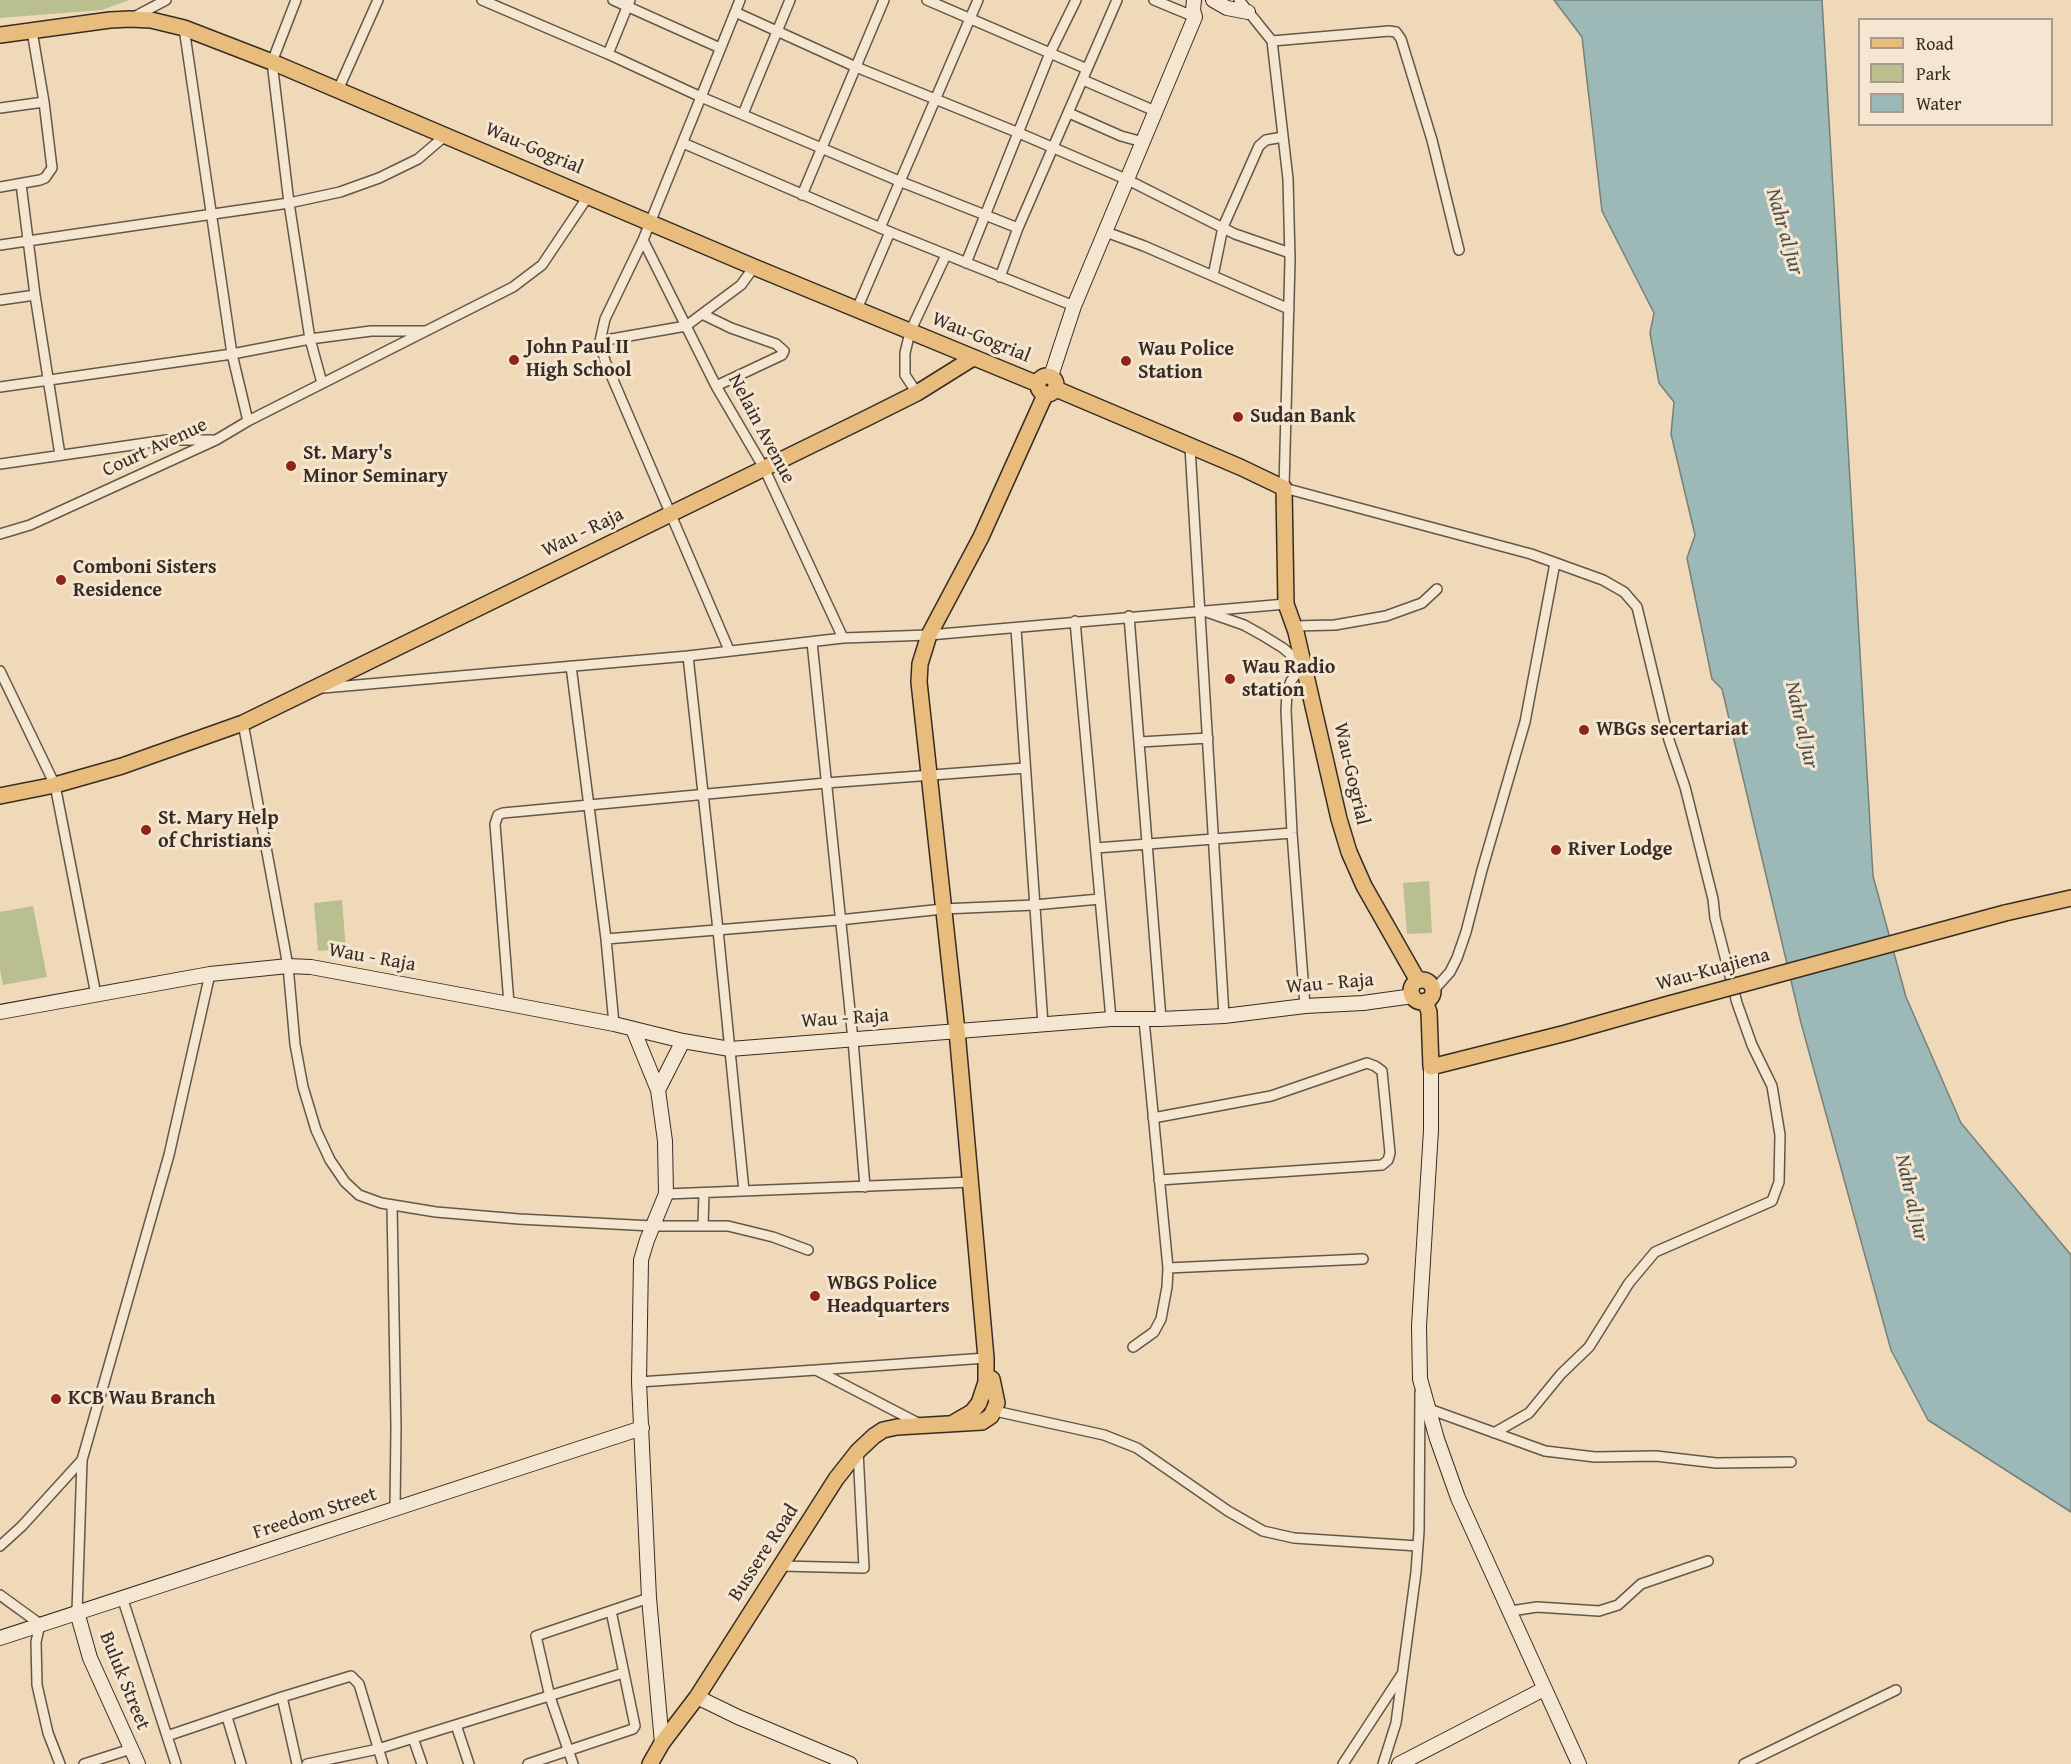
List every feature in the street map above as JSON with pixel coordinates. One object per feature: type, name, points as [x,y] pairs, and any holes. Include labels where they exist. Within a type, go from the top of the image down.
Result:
[{"type":"main road","name":"Wau-Gogrial","points":[[0,35],[130,19],[151,20],[184,28],[272,62],[910,332],[1047,386],[1284,488],[1286,604],[1294,626],[1349,852],[1364,886],[1422,992],[1429,1012],[1431,1067]]},
{"type":"main road","name":"Wau - Raja","points":[[0,796],[54,784],[163,753],[243,723],[916,393],[973,358]]},
{"type":"main road","points":[[953,1424],[972,1412],[979,1403],[986,1382],[986,1358],[957,1031],[919,682],[920,664],[929,635],[981,537],[1047,386]]},
{"type":"main road","name":"Wau-Kuajiena","points":[[1431,1067],[1566,1033],[2006,913],[2071,898]]},
{"type":"main road","points":[[986,1382],[992,1380],[997,1396],[995,1411]]},
{"type":"main road","name":"Bussere Road","points":[[650,1764],[662,1743],[697,1697],[836,1479],[858,1451],[883,1430],[982,1422],[995,1411]]},
{"type":"street","points":[[130,19],[166,0]]},
{"type":"street","points":[[296,0],[272,62],[289,203],[310,339],[322,383]]},
{"type":"street","points":[[338,90],[378,0]]},
{"type":"street","points":[[482,0],[701,97],[899,181],[1018,228]]},
{"type":"street","points":[[505,10],[509,0]]},
{"type":"street","points":[[613,0],[629,3],[720,48]]},
{"type":"street","points":[[729,650],[605,361],[600,341],[605,319],[643,240],[740,0]]},
{"type":"street","points":[[743,114],[790,0]]},
{"type":"street","points":[[802,195],[884,0]]},
{"type":"street","points":[[927,0],[1087,69]]},
{"type":"street","points":[[880,228],[978,0]]},
{"type":"street","points":[[966,263],[1050,53],[1076,0]]},
{"type":"street","points":[[1000,277],[1018,228],[1117,0]]},
{"type":"street","points":[[1154,0],[1195,17]]},
{"type":"street","points":[[1194,0],[1195,17]]},
{"type":"street","points":[[1047,386],[1074,306],[1195,17],[1208,9],[1213,0],[1227,8],[1248,12]]},
{"type":"street","points":[[1239,0],[1272,41],[1288,179],[1290,253],[1284,488],[1531,554],[1603,580],[1624,592],[1637,607],[1669,740],[1685,787],[1737,1003],[1752,1045],[1772,1086],[1780,1135],[1779,1182],[1772,1201],[1656,1252],[1629,1283],[1590,1347],[1561,1374],[1529,1413],[1494,1433]]},
{"type":"street","points":[[608,54],[629,3]]},
{"type":"street","points":[[735,12],[856,67],[1128,180],[1235,234],[1290,253]]},
{"type":"street","points":[[184,28],[232,354],[248,421]]},
{"type":"street","points":[[0,187],[45,178],[52,168],[32,31]]},
{"type":"street","points":[[1272,41],[1396,32],[1401,39],[1429,130],[1459,250]]},
{"type":"street","points":[[1083,80],[1155,111]]},
{"type":"street","points":[[0,108],[44,102]]},
{"type":"street","points":[[1069,114],[1121,136],[1143,142]]},
{"type":"street","points":[[0,245],[289,203],[340,192],[379,178],[418,159],[446,135]]},
{"type":"street","points":[[1214,276],[1223,227],[1259,146],[1266,140],[1283,137]]},
{"type":"street","points":[[682,143],[880,228],[1074,306]]},
{"type":"street","points":[[21,184],[35,295],[60,456]]},
{"type":"street","name":"Court Avenue","points":[[0,534],[30,525],[216,440],[248,421],[513,287],[542,265],[589,195]]},
{"type":"street","points":[[857,309],[890,232]]},
{"type":"street","points":[[1106,232],[1289,309]]},
{"type":"street","name":"Nelain Avenue","points":[[643,240],[716,386],[764,468],[843,638]]},
{"type":"street","points":[[916,393],[905,375],[905,353],[910,332],[946,255]]},
{"type":"street","points":[[600,341],[686,326],[741,285],[754,267]]},
{"type":"street","points":[[0,300],[35,295]]},
{"type":"street","points":[[702,314],[731,328],[776,344],[784,351],[782,355],[716,386]]},
{"type":"street","points":[[0,387],[232,354],[310,339],[371,331],[429,331]]},
{"type":"street","points":[[0,464],[167,440],[216,440]]},
{"type":"street","points":[[1190,447],[1224,1016]]},
{"type":"street","points":[[1422,992],[1450,972],[1458,958],[1525,722],[1555,563]]},
{"type":"street","points":[[1294,626],[1335,624],[1386,616],[1422,603],[1437,589]]},
{"type":"street","points":[[314,689],[688,656],[843,638],[929,635],[1286,604]]},
{"type":"street","points":[[1199,610],[1244,625],[1262,634],[1303,665],[1291,681],[1287,693],[1286,710],[1292,833],[1305,1006]]},
{"type":"street","points":[[1129,616],[1161,1019]]},
{"type":"street","points":[[1075,621],[1111,1019]]},
{"type":"street","points":[[1016,628],[1043,1025]]},
{"type":"street","points":[[812,642],[853,1040],[865,1188]]},
{"type":"street","points":[[688,656],[744,1191]]},
{"type":"street","points":[[571,666],[606,939],[614,1024]]},
{"type":"street","points":[[0,671],[54,784],[96,995]]},
{"type":"street","points":[[243,723],[288,966],[295,1044],[303,1087],[316,1130],[330,1160],[345,1182],[359,1195],[392,1205],[435,1212],[652,1226],[728,1226],[808,1250]]},
{"type":"street","points":[[1140,742],[1208,738]]},
{"type":"street","points":[[509,1004],[495,824],[496,819],[503,813],[826,783],[1024,768]]},
{"type":"street","points":[[1096,848],[1292,833]]},
{"type":"street","points":[[606,939],[943,909],[1100,899]]},
{"type":"street","name":"Wau - Raja","points":[[0,1012],[210,974],[288,966],[311,968],[509,1004],[614,1024],[683,1041],[730,1048],[1111,1019],[1144,1020],[1224,1016],[1305,1006],[1363,1003],[1422,992]]},
{"type":"street","points":[[77,1612],[82,1460],[169,1155],[210,974]]},
{"type":"street","points":[[1133,1347],[1154,1332],[1161,1319],[1168,1268],[1144,1020]]},
{"type":"street","points":[[633,1029],[658,1090],[665,1141],[666,1194],[641,1260],[639,1382],[649,1598],[662,1743]]},
{"type":"street","points":[[658,1090],[683,1041]]},
{"type":"street","points":[[1154,1118],[1271,1096],[1367,1063],[1382,1071],[1390,1153],[1388,1160],[1382,1165],[1159,1180]]},
{"type":"street","points":[[1383,1764],[1396,1723],[1418,1546],[1419,1326],[1431,1130],[1431,1067]]},
{"type":"street","points":[[666,1194],[865,1188],[971,1182]]},
{"type":"street","points":[[703,1225],[704,1193]]},
{"type":"street","points":[[392,1205],[396,1427],[394,1509]]},
{"type":"street","points":[[1168,1268],[1363,1259]]},
{"type":"street","points":[[639,1382],[986,1358]]},
{"type":"street","points":[[816,1370],[925,1426]]},
{"type":"street","points":[[1420,1380],[1458,1498],[1579,1764]]},
{"type":"street","points":[[1429,1409],[1545,1451],[1595,1457],[1656,1456],[1716,1463],[1791,1462]]},
{"type":"street","points":[[995,1411],[1104,1436],[1137,1448],[1227,1511],[1263,1531],[1294,1538],[1418,1546]]},
{"type":"street","name":"Freedom Street","points":[[0,1638],[642,1428]]},
{"type":"street","points":[[780,1566],[864,1568],[858,1451]]},
{"type":"street","points":[[0,1546],[22,1526],[82,1460]]},
{"type":"street","points":[[1511,1611],[1537,1607],[1599,1611],[1618,1605],[1641,1584],[1708,1561]]},
{"type":"street","points":[[0,1594],[40,1624],[36,1642],[37,1685],[48,1733],[60,1764]]},
{"type":"street","points":[[122,1597],[176,1764]]},
{"type":"street","points":[[573,1764],[550,1696],[536,1636],[649,1598]]},
{"type":"street","points":[[528,1764],[633,1729],[635,1722],[611,1611]]},
{"type":"street","name":"Buluk Street","points":[[77,1612],[90,1658],[138,1764]]},
{"type":"street","points":[[1343,1764],[1403,1672]]},
{"type":"street","points":[[307,1764],[378,1749],[623,1673]]},
{"type":"street","points":[[167,1736],[351,1676],[359,1684],[383,1764]]},
{"type":"street","points":[[1399,1764],[1544,1689]]},
{"type":"street","points":[[1744,1764],[1896,1690]]},
{"type":"street","points":[[282,1697],[297,1764]]},
{"type":"street","points":[[697,1697],[749,1722],[850,1764]]},
{"type":"street","points":[[226,1717],[241,1764]]},
{"type":"street","points":[[456,1725],[469,1764]]},
{"type":"street","points":[[413,1738],[422,1764]]},
{"type":"street","points":[[84,1764],[131,1749]]},
{"type":"green space","points":[[0,0],[129,0],[102,10],[0,18]]},
{"type":"green space","points":[[1429,881],[1432,933],[1407,934],[1403,883]]},
{"type":"green space","points":[[342,900],[346,949],[318,951],[314,903]]},
{"type":"green space","points":[[33,906],[47,977],[3,985],[0,970],[0,912]]},
{"type":"water","name":"Nahr al Jur","points":[[1554,0],[1822,0],[1873,876],[1906,997],[1961,1123],[2071,1255],[2071,1512],[1928,1420],[1891,1350],[1801,1023],[1722,689],[1712,679],[1687,558],[1695,535],[1671,434],[1674,402],[1659,383],[1650,333],[1654,313],[1602,211],[1582,37]]},
{"type":"place","name":"John Paul II High School","points":[[514,360]]},
{"type":"place","name":"Wau Police Station","points":[[1126,361]]},
{"type":"place","name":"Sudan Bank","points":[[1238,417]]},
{"type":"place","name":"St. Mary's Minor Seminary","points":[[291,466]]},
{"type":"place","name":"Comboni Sisters Residence","points":[[61,580]]},
{"type":"place","name":"Wau Radio station","points":[[1230,679]]},
{"type":"place","name":"WBGs secertariat","points":[[1584,730]]},
{"type":"place","name":"St. Mary Help of Christians","points":[[146,830]]},
{"type":"place","name":"River Lodge","points":[[1556,850]]},
{"type":"place","name":"WBGS Police Headquarters","points":[[815,1296]]},
{"type":"place","name":"KCB Wau Branch","points":[[56,1399]]}]
